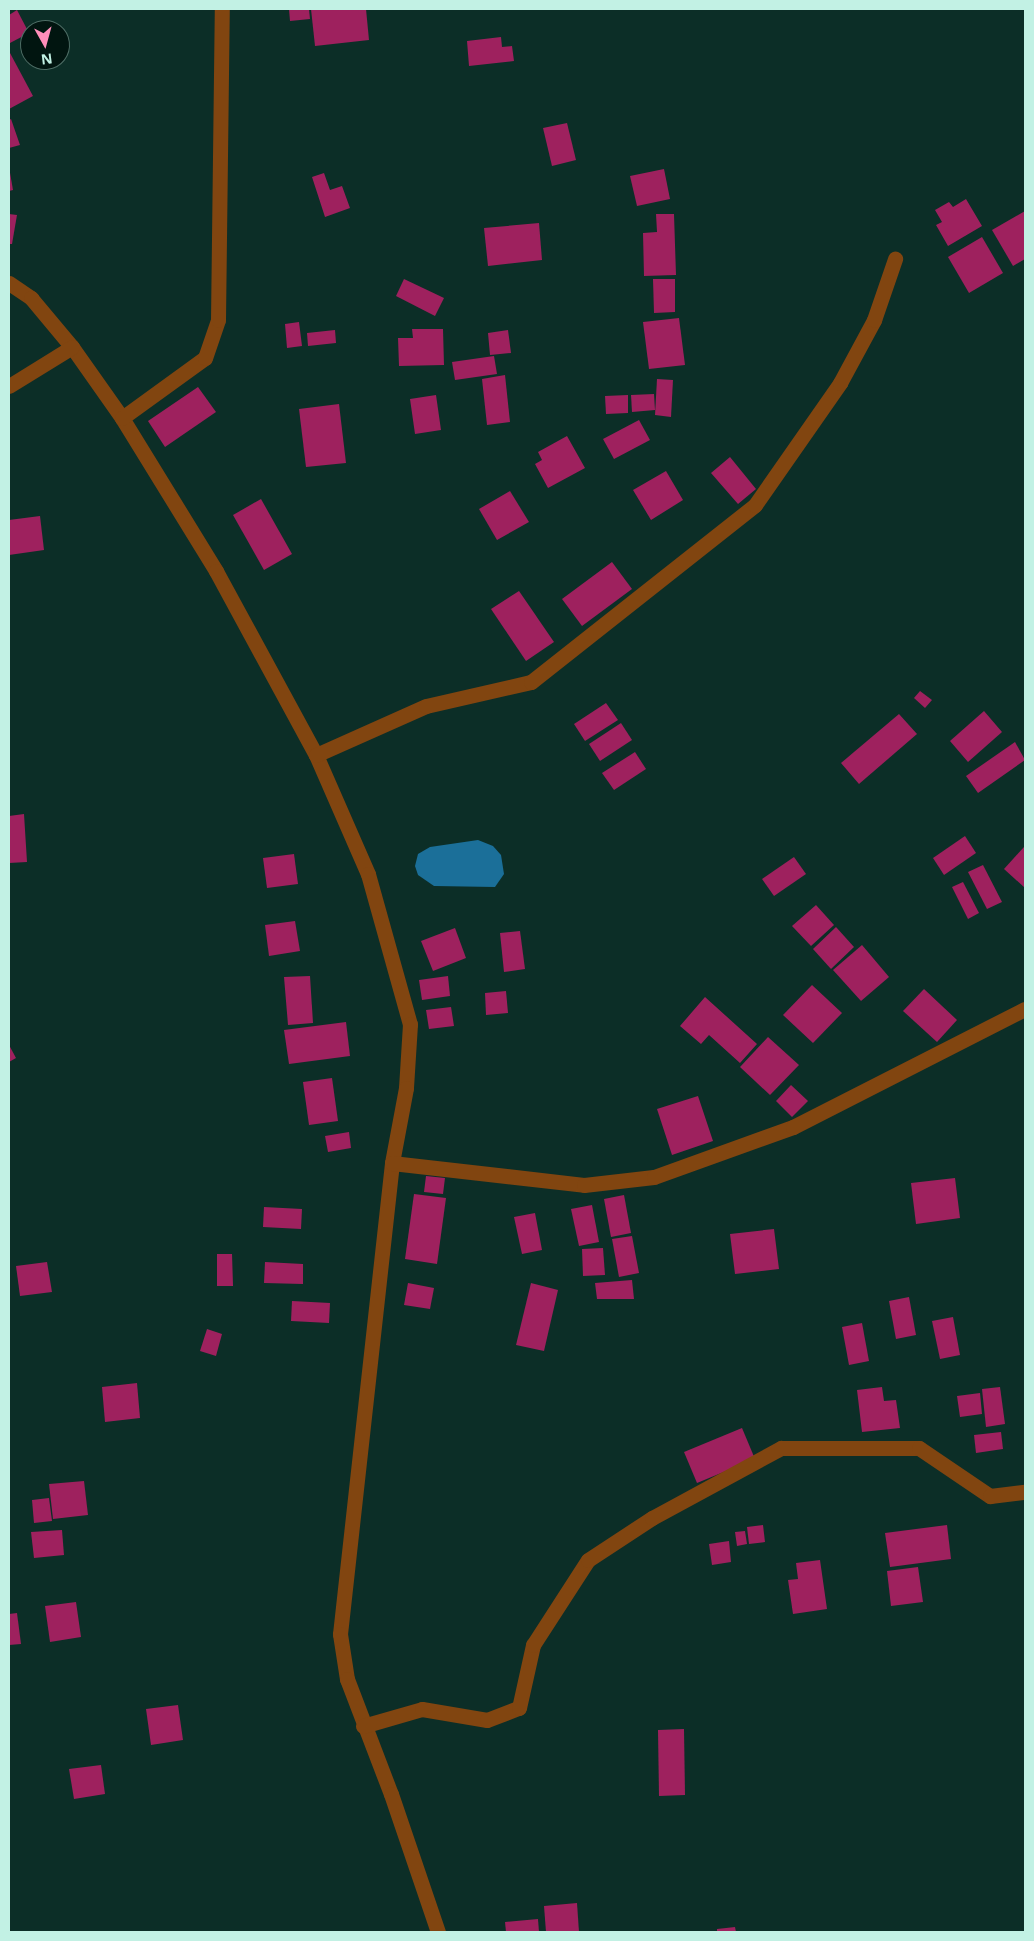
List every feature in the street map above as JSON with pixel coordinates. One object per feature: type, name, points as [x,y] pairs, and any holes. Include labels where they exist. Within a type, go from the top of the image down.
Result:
[{"type":"street","points":[[122,418],[205,358],[218,320],[222,9]]},
{"type":"street","points":[[316,755],[426,706],[531,682],[755,505],[840,383],[874,320],[895,259]]},
{"type":"street","points":[[9,284],[31,298],[72,347],[122,418],[216,571],[316,755],[368,874],[410,1024],[406,1088],[392,1163],[340,1634],[347,1679],[363,1726],[391,1794],[438,1932]]},
{"type":"street","points":[[9,386],[72,347]]},
{"type":"street","points":[[392,1163],[584,1186],[654,1177],[793,1127],[1025,1009]]},
{"type":"street","points":[[363,1726],[422,1709],[488,1720],[519,1708],[533,1645],[588,1560],[652,1518],[781,1448],[919,1448],[990,1496],[1025,1492]]},
{"type":"water","points":[[478,840],[493,846],[501,855],[504,874],[495,887],[434,886],[418,875],[415,866],[418,854],[430,847]]},
{"type":"building","points":[[289,9],[309,9],[310,19],[290,21]]},
{"type":"building","points":[[311,9],[366,9],[369,40],[315,46]]},
{"type":"building","points":[[17,10],[22,20],[20,20],[20,38],[10,43],[9,15]]},
{"type":"building","points":[[501,37],[502,47],[512,46],[514,61],[469,66],[467,41]]},
{"type":"building","points":[[9,54],[33,96],[9,109]]},
{"type":"building","points":[[11,119],[20,145],[9,148],[9,120]]},
{"type":"building","points":[[567,123],[576,160],[552,166],[543,128]]},
{"type":"building","points":[[9,167],[13,190],[9,191]]},
{"type":"building","points":[[664,169],[670,199],[637,206],[630,176]]},
{"type":"building","points":[[324,173],[330,190],[342,186],[350,208],[325,217],[312,177]]},
{"type":"building","points":[[966,199],[982,226],[948,246],[936,225],[942,222],[935,210],[949,202],[953,207]]},
{"type":"building","points":[[1025,211],[1025,259],[1013,266],[992,230]]},
{"type":"building","points":[[9,214],[17,215],[12,244],[9,244]]},
{"type":"building","points":[[656,214],[674,214],[676,275],[644,276],[643,233],[657,232]]},
{"type":"building","points":[[539,223],[542,260],[488,266],[484,228]]},
{"type":"building","points":[[982,237],[1003,273],[969,293],[948,257]]},
{"type":"building","points":[[404,279],[444,298],[435,316],[396,296]]},
{"type":"building","points":[[653,279],[675,279],[675,312],[654,313]]},
{"type":"building","points":[[679,318],[685,365],[649,369],[643,322]]},
{"type":"building","points":[[299,322],[302,346],[287,348],[285,324]]},
{"type":"building","points":[[412,329],[443,329],[444,365],[399,366],[398,338],[413,338]]},
{"type":"building","points":[[335,330],[336,343],[308,346],[307,333]]},
{"type":"building","points":[[508,330],[511,353],[490,355],[488,333]]},
{"type":"building","points":[[494,356],[497,374],[455,380],[452,362]]},
{"type":"building","points":[[505,375],[510,422],[487,425],[482,379]]},
{"type":"building","points":[[657,379],[673,380],[671,417],[655,415]]},
{"type":"building","points":[[198,387],[216,412],[165,447],[148,421]]},
{"type":"building","points":[[654,394],[655,410],[632,412],[631,395]]},
{"type":"building","points":[[436,395],[441,430],[415,434],[410,399]]},
{"type":"building","points":[[628,395],[628,413],[606,414],[605,396]]},
{"type":"building","points":[[339,404],[346,463],[306,467],[299,409]]},
{"type":"building","points":[[639,420],[650,440],[614,459],[603,439]]},
{"type":"building","points":[[567,436],[585,468],[548,488],[535,464],[542,460],[538,452]]},
{"type":"building","points":[[730,457],[756,489],[738,504],[711,473]]},
{"type":"building","points":[[666,471],[683,500],[651,520],[633,490]]},
{"type":"building","points":[[510,491],[529,522],[497,540],[479,509]]},
{"type":"building","points":[[261,499],[292,554],[264,570],[233,515]]},
{"type":"building","points":[[40,516],[44,550],[9,555],[9,520]]},
{"type":"building","points":[[612,562],[632,589],[582,626],[562,599]]},
{"type":"building","points":[[519,591],[554,642],[526,661],[491,609]]},
{"type":"building","points":[[920,691],[932,700],[925,708],[914,698]]},
{"type":"building","points":[[606,703],[618,720],[585,741],[574,724]]},
{"type":"building","points":[[984,711],[1002,732],[968,762],[950,741]]},
{"type":"building","points":[[899,714],[917,734],[859,784],[841,763]]},
{"type":"building","points":[[621,723],[632,740],[600,761],[589,744]]},
{"type":"building","points":[[1015,742],[1025,760],[978,793],[966,776]]},
{"type":"building","points":[[635,752],[646,769],[614,790],[602,773]]},
{"type":"building","points":[[24,814],[27,862],[9,863],[9,816]]},
{"type":"building","points":[[965,836],[976,853],[944,875],[933,858]]},
{"type":"building","points":[[1024,847],[1025,849],[1025,888],[1004,869]]},
{"type":"building","points":[[294,854],[298,884],[267,888],[263,858]]},
{"type":"building","points":[[794,857],[806,874],[774,896],[762,879]]},
{"type":"building","points":[[983,865],[1002,902],[987,909],[968,872]]},
{"type":"building","points":[[963,882],[979,913],[968,919],[952,887]]},
{"type":"building","points":[[816,905],[834,925],[811,946],[792,926]]},
{"type":"building","points":[[295,921],[300,951],[269,956],[265,925]]},
{"type":"building","points":[[836,927],[854,947],[831,969],[813,949]]},
{"type":"building","points":[[455,928],[466,958],[433,971],[421,941]]},
{"type":"building","points":[[520,931],[525,969],[504,972],[500,933]]},
{"type":"building","points":[[862,945],[889,977],[861,1001],[833,970]]},
{"type":"building","points":[[310,976],[313,1023],[288,1025],[284,977]]},
{"type":"building","points":[[448,976],[450,996],[422,1000],[419,980]]},
{"type":"building","points":[[812,985],[842,1013],[813,1043],[783,1015]]},
{"type":"building","points":[[924,989],[957,1020],[937,1042],[903,1011]]},
{"type":"building","points":[[506,991],[508,1013],[486,1015],[485,993]]},
{"type":"building","points":[[705,997],[757,1044],[740,1063],[709,1035],[701,1044],[680,1026]]},
{"type":"building","points":[[451,1007],[454,1026],[429,1029],[426,1010]]},
{"type":"building","points":[[346,1022],[350,1056],[289,1064],[284,1030]]},
{"type":"building","points":[[768,1037],[799,1065],[770,1095],[740,1067]]},
{"type":"building","points":[[9,1045],[16,1058],[9,1062]]},
{"type":"building","points":[[332,1078],[338,1121],[309,1125],[303,1082]]},
{"type":"building","points":[[791,1085],[808,1101],[792,1117],[776,1101]]},
{"type":"building","points":[[698,1096],[713,1141],[672,1155],[657,1109]]},
{"type":"building","points":[[349,1132],[351,1148],[328,1152],[325,1136]]},
{"type":"building","points":[[426,1176],[445,1178],[443,1194],[424,1192]]},
{"type":"building","points":[[955,1178],[960,1218],[916,1224],[911,1183]]},
{"type":"building","points":[[414,1194],[446,1198],[437,1264],[405,1259]]},
{"type":"building","points":[[624,1195],[631,1233],[611,1237],[604,1199]]},
{"type":"building","points":[[592,1205],[599,1242],[579,1246],[571,1209]]},
{"type":"building","points":[[264,1207],[302,1209],[301,1229],[263,1227]]},
{"type":"building","points":[[535,1213],[542,1250],[522,1254],[514,1217]]},
{"type":"building","points":[[774,1229],[779,1269],[735,1274],[730,1234]]},
{"type":"building","points":[[632,1236],[639,1273],[619,1277],[612,1239]]},
{"type":"building","points":[[603,1248],[605,1275],[583,1276],[582,1249]]},
{"type":"building","points":[[217,1254],[232,1254],[233,1286],[217,1286]]},
{"type":"building","points":[[47,1262],[52,1292],[20,1296],[16,1266]]},
{"type":"building","points":[[265,1262],[303,1264],[303,1284],[264,1283]]},
{"type":"building","points":[[632,1280],[634,1299],[597,1299],[595,1283]]},
{"type":"building","points":[[408,1283],[434,1288],[430,1309],[404,1305]]},
{"type":"building","points":[[531,1283],[558,1290],[544,1351],[516,1345]]},
{"type":"building","points":[[909,1297],[916,1335],[896,1339],[889,1301]]},
{"type":"building","points":[[292,1301],[330,1303],[329,1323],[291,1321]]},
{"type":"building","points":[[953,1317],[960,1355],[940,1359],[932,1321]]},
{"type":"building","points":[[862,1323],[869,1361],[849,1365],[842,1327]]},
{"type":"building","points":[[207,1329],[222,1334],[216,1356],[200,1351]]},
{"type":"building","points":[[137,1383],[140,1418],[105,1422],[102,1387]]},
{"type":"building","points":[[882,1387],[884,1401],[896,1400],[900,1428],[862,1432],[857,1390]]},
{"type":"building","points":[[1000,1387],[1005,1424],[986,1427],[982,1389]]},
{"type":"building","points":[[980,1393],[982,1414],[960,1417],[957,1396]]},
{"type":"building","points":[[742,1428],[755,1459],[697,1483],[684,1452]]},
{"type":"building","points":[[1001,1432],[1003,1449],[976,1453],[974,1435]]},
{"type":"building","points":[[84,1481],[88,1515],[53,1519],[49,1484]]},
{"type":"building","points":[[49,1498],[52,1521],[34,1523],[32,1500]]},
{"type":"building","points":[[763,1525],[765,1542],[749,1544],[747,1527]]},
{"type":"building","points":[[947,1525],[951,1559],[890,1567],[885,1533]]},
{"type":"building","points":[[62,1530],[64,1555],[34,1558],[31,1532]]},
{"type":"building","points":[[745,1531],[747,1544],[737,1546],[735,1532]]},
{"type":"building","points":[[729,1541],[731,1562],[712,1565],[709,1544]]},
{"type":"building","points":[[820,1560],[827,1609],[793,1614],[788,1580],[798,1579],[796,1563]]},
{"type":"building","points":[[918,1567],[923,1602],[891,1606],[887,1571]]},
{"type":"building","points":[[76,1602],[81,1637],[50,1642],[45,1606]]},
{"type":"building","points":[[17,1613],[21,1644],[9,1645],[9,1614]]},
{"type":"building","points":[[178,1705],[183,1740],[151,1745],[146,1709]]},
{"type":"building","points":[[684,1729],[685,1795],[659,1796],[658,1730]]},
{"type":"building","points":[[101,1765],[105,1794],[74,1799],[69,1769]]},
{"type":"building","points":[[577,1903],[579,1932],[546,1932],[544,1906]]},
{"type":"building","points":[[538,1919],[539,1932],[506,1932],[505,1922]]},
{"type":"building","points":[[735,1927],[736,1932],[717,1932],[717,1929]]}]
